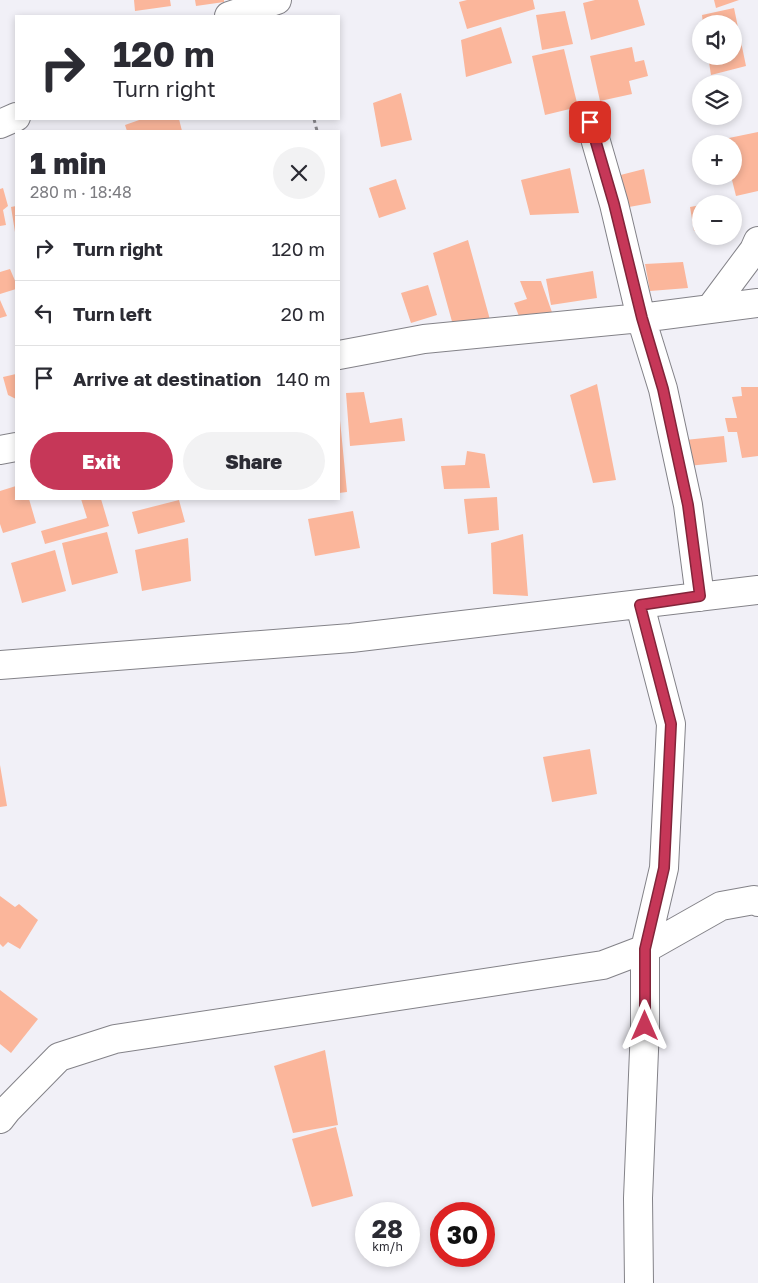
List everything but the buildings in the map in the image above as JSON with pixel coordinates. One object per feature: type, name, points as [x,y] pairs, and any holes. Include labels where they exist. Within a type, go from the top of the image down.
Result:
[{"type":"street","points":[[231,15],[276,0]]},
{"type":"street","points":[[0,124],[15,118]]},
{"type":"street","points":[[590,122],[614,204],[642,318],[663,389],[688,505],[700,596]]},
{"type":"street","points":[[710,309],[754,250],[758,241]]},
{"type":"street","points":[[340,355],[424,339],[642,318],[758,303]]},
{"type":"street","points":[[0,450],[15,447]]},
{"type":"street","points":[[0,665],[351,638],[758,590]]},
{"type":"street","points":[[638,1283],[638,1198],[645,1026],[645,949],[664,868],[671,724],[640,605]]},
{"type":"street","points":[[0,1120],[7,1110],[59,1057],[115,1039],[603,965],[645,949],[720,906],[754,900],[758,902]]},
{"type":"route","points":[[590,122],[614,204],[642,318],[663,389],[688,505],[700,596],[640,605],[671,724],[664,868],[645,949],[645,1026]]}]
